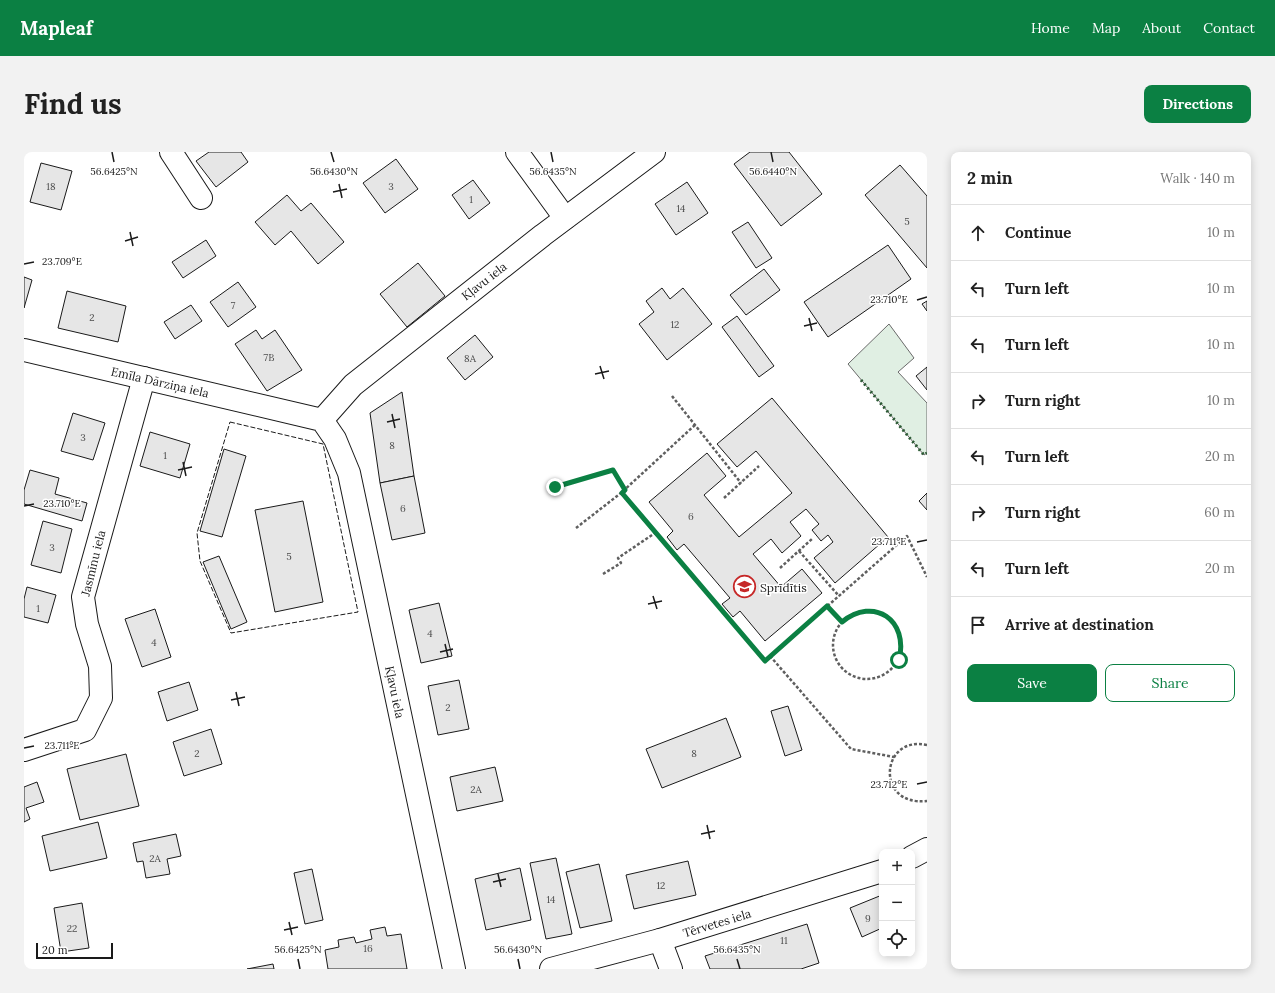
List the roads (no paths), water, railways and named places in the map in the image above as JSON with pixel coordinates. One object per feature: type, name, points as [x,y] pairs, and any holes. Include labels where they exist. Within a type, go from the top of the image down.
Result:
[{"type":"street","points":[[171,152],[201,198]]},
{"type":"street","points":[[517,152],[565,218]]},
{"type":"street","name":"Kļavu iela","points":[[454,969],[349,473],[335,439],[322,420],[353,385],[565,218],[654,152]]},
{"type":"street","name":"Emīla Dārziņa iela","points":[[24,350],[322,420]]},
{"type":"street","name":"Jasmīnu iela","points":[[24,750],[85,730],[100,698],[100,666],[87,624],[83,597],[144,378]]},
{"type":"street","points":[[915,856],[927,850]]},
{"type":"street","name":"Tērvetes iela","points":[[551,969],[660,940],[879,872]]},
{"type":"street","points":[[660,940],[671,969]]},
{"type":"place","name":"Sprīdītis","points":[[744,587]]}]
